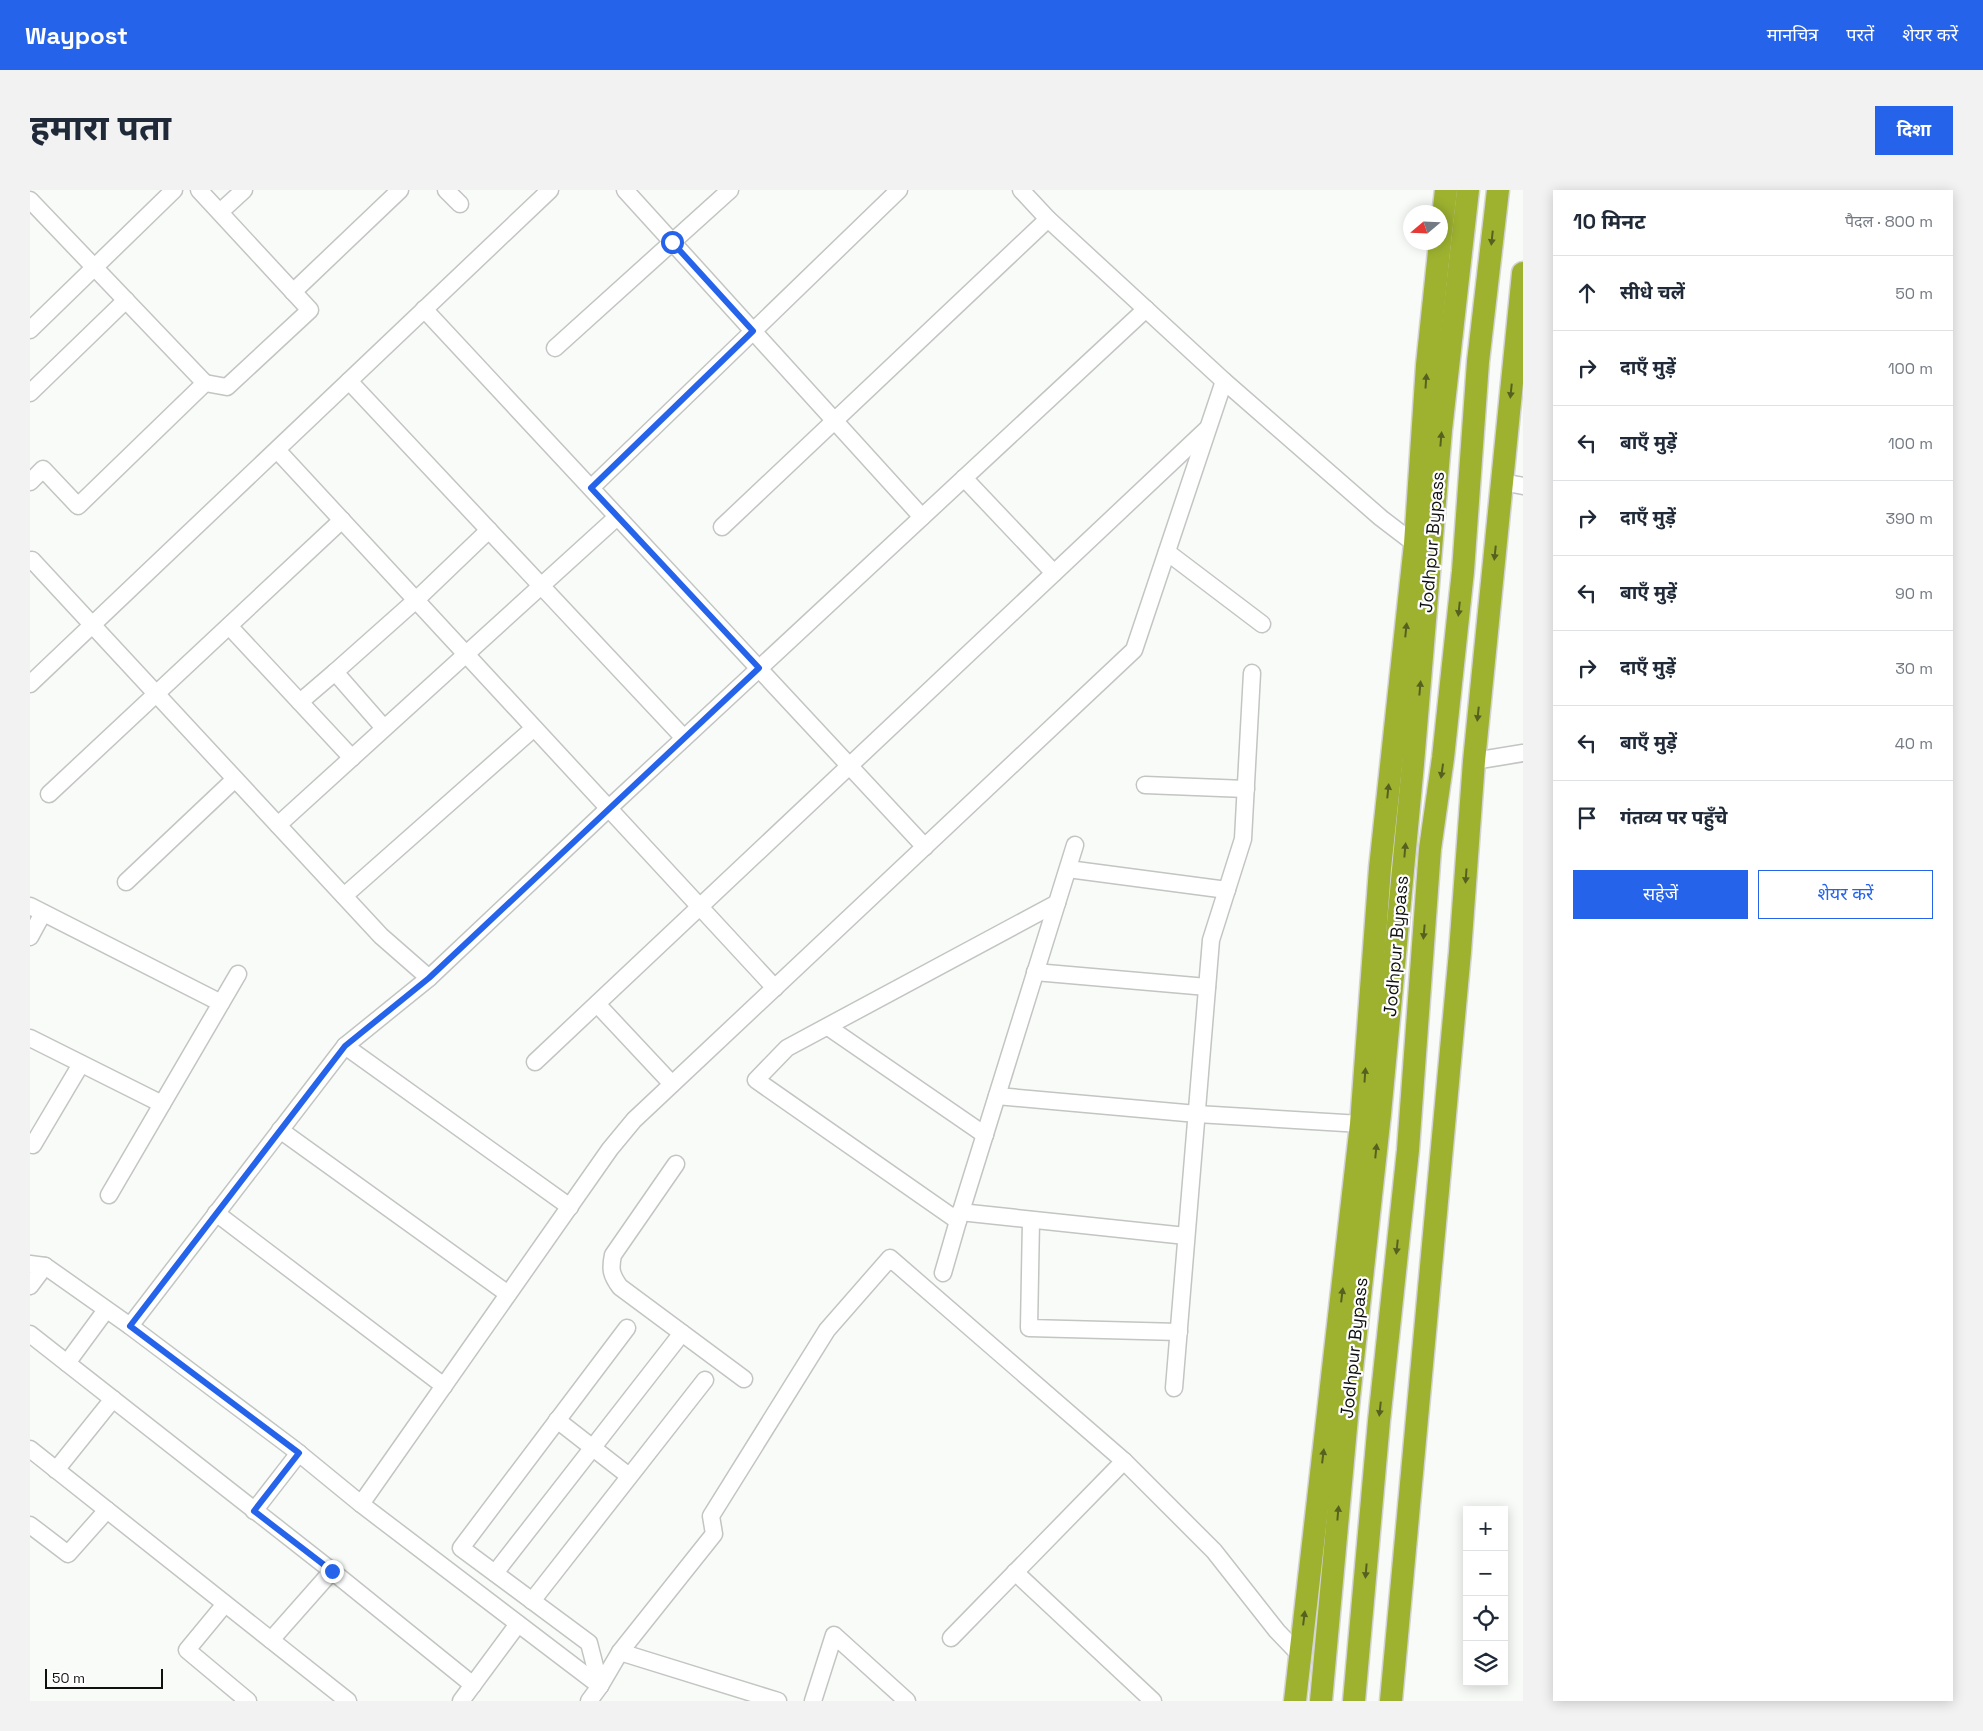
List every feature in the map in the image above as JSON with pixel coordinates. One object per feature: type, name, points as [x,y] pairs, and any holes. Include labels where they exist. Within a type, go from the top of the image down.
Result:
[{"type":"highway","points":[[1444,205],[1446,190]]},
{"type":"highway","name":"Jodhpur Bypass","points":[[1321,1701],[1348,1406],[1371,1200],[1413,764],[1441,430],[1468,190]]},
{"type":"highway","name":"Jodhpur Bypass","points":[[1354,1701],[1379,1421],[1403,1199],[1430,849],[1444,758],[1463,571],[1478,362],[1498,190]]},
{"type":"highway","points":[[1295,1701],[1361,1124],[1380,868],[1415,544],[1427,365],[1439,250]]},
{"type":"highway","points":[[1391,1701],[1460,952],[1474,761],[1512,484],[1523,273]]},
{"type":"street","points":[[30,330],[174,190]]},
{"type":"street","points":[[30,200],[205,383],[227,387],[310,310],[199,190]]},
{"type":"street","points":[[220,212],[244,190]]},
{"type":"street","points":[[293,292],[400,190]]},
{"type":"street","points":[[446,190],[460,204]]},
{"type":"street","points":[[30,684],[550,190]]},
{"type":"street","points":[[625,190],[922,517]]},
{"type":"street","points":[[555,348],[730,190]]},
{"type":"street","points":[[591,488],[899,190]]},
{"type":"street","points":[[1021,190],[1048,219],[1224,381],[1381,518],[1415,544]]},
{"type":"street","points":[[722,527],[1048,219]]},
{"type":"street","points":[[30,393],[126,300]]},
{"type":"street","points":[[424,309],[925,847]]},
{"type":"street","points":[[130,1326],[345,1046],[429,978],[759,668],[1146,309]]},
{"type":"street","points":[[349,381],[684,738]]},
{"type":"street","points":[[361,1504],[610,1149],[634,1120],[1134,650],[1224,381]]},
{"type":"street","points":[[30,482],[43,469],[78,506],[205,383]]},
{"type":"street","points":[[535,1062],[1209,427]]},
{"type":"street","points":[[277,450],[775,988]]},
{"type":"street","points":[[964,478],[1054,573]]},
{"type":"street","points":[[278,825],[617,516]]},
{"type":"street","points":[[49,794],[342,520]]},
{"type":"street","points":[[300,702],[416,600],[489,530]]},
{"type":"street","points":[[1167,552],[1262,624]]},
{"type":"street","points":[[30,562],[32,560],[381,936],[429,978]]},
{"type":"street","points":[[229,626],[352,758]]},
{"type":"street","points":[[334,672],[384,728]]},
{"type":"street","points":[[1174,1388],[1211,940],[1243,839],[1252,673]]},
{"type":"street","points":[[344,896],[534,728]]},
{"type":"street","points":[[1474,761],[1523,753]]},
{"type":"street","points":[[126,882],[235,779]]},
{"type":"street","points":[[1145,785],[1246,789]]},
{"type":"street","points":[[943,1273],[1075,845]]},
{"type":"street","points":[[1068,869],[1227,890]]},
{"type":"street","points":[[1057,903],[787,1048],[756,1080],[959,1217],[1031,1220],[1186,1236]]},
{"type":"street","points":[[30,936],[36,910],[221,1004]]},
{"type":"street","points":[[1035,972],[1207,987]]},
{"type":"street","points":[[109,1195],[238,974]]},
{"type":"street","points":[[597,1004],[672,1084]]},
{"type":"street","points":[[828,1027],[984,1135]]},
{"type":"street","points":[[30,1038],[162,1104]]},
{"type":"street","points":[[345,1046],[570,1207]]},
{"type":"street","points":[[33,1145],[81,1064]]},
{"type":"street","points":[[997,1096],[1197,1114],[1361,1124]]},
{"type":"street","points":[[280,1130],[508,1294]]},
{"type":"street","points":[[676,1164],[614,1255],[610,1269],[620,1286],[744,1379]]},
{"type":"street","points":[[216,1213],[444,1386]]},
{"type":"street","points":[[1031,1220],[1029,1328],[1179,1332]]},
{"type":"street","points":[[594,1696],[620,1652],[714,1534],[711,1516],[827,1330],[890,1258],[1124,1461],[1214,1551],[1276,1631],[1300,1655]]},
{"type":"street","points":[[30,1286],[38,1265],[130,1326],[299,1453],[361,1504],[518,1624],[594,1696]]},
{"type":"street","points":[[67,1363],[106,1310]]},
{"type":"street","points":[[594,1696],[588,1643],[461,1548],[627,1328]]},
{"type":"street","points":[[495,1573],[682,1333]]},
{"type":"street","points":[[30,1334],[332,1571],[473,1685]]},
{"type":"street","points":[[532,1601],[705,1380]]},
{"type":"street","points":[[56,1470],[113,1399]]},
{"type":"street","points":[[557,1420],[629,1476]]},
{"type":"street","points":[[30,1449],[348,1701]]},
{"type":"street","points":[[254,1511],[299,1453]]},
{"type":"street","points":[[951,1638],[1124,1461]]},
{"type":"street","points":[[30,1525],[68,1554],[107,1510]]},
{"type":"street","points":[[271,1640],[332,1571]]},
{"type":"street","points":[[1015,1572],[1152,1701]]},
{"type":"street","points":[[225,1604],[187,1650],[248,1701]]},
{"type":"street","points":[[461,1701],[518,1624]]},
{"type":"street","points":[[813,1701],[834,1636],[906,1701]]},
{"type":"street","points":[[620,1652],[778,1701]]},
{"type":"route","points":[[332,1571],[254,1511],[299,1453],[130,1326],[345,1046],[429,978],[759,668],[591,488],[753,331],[672,242]]}]
